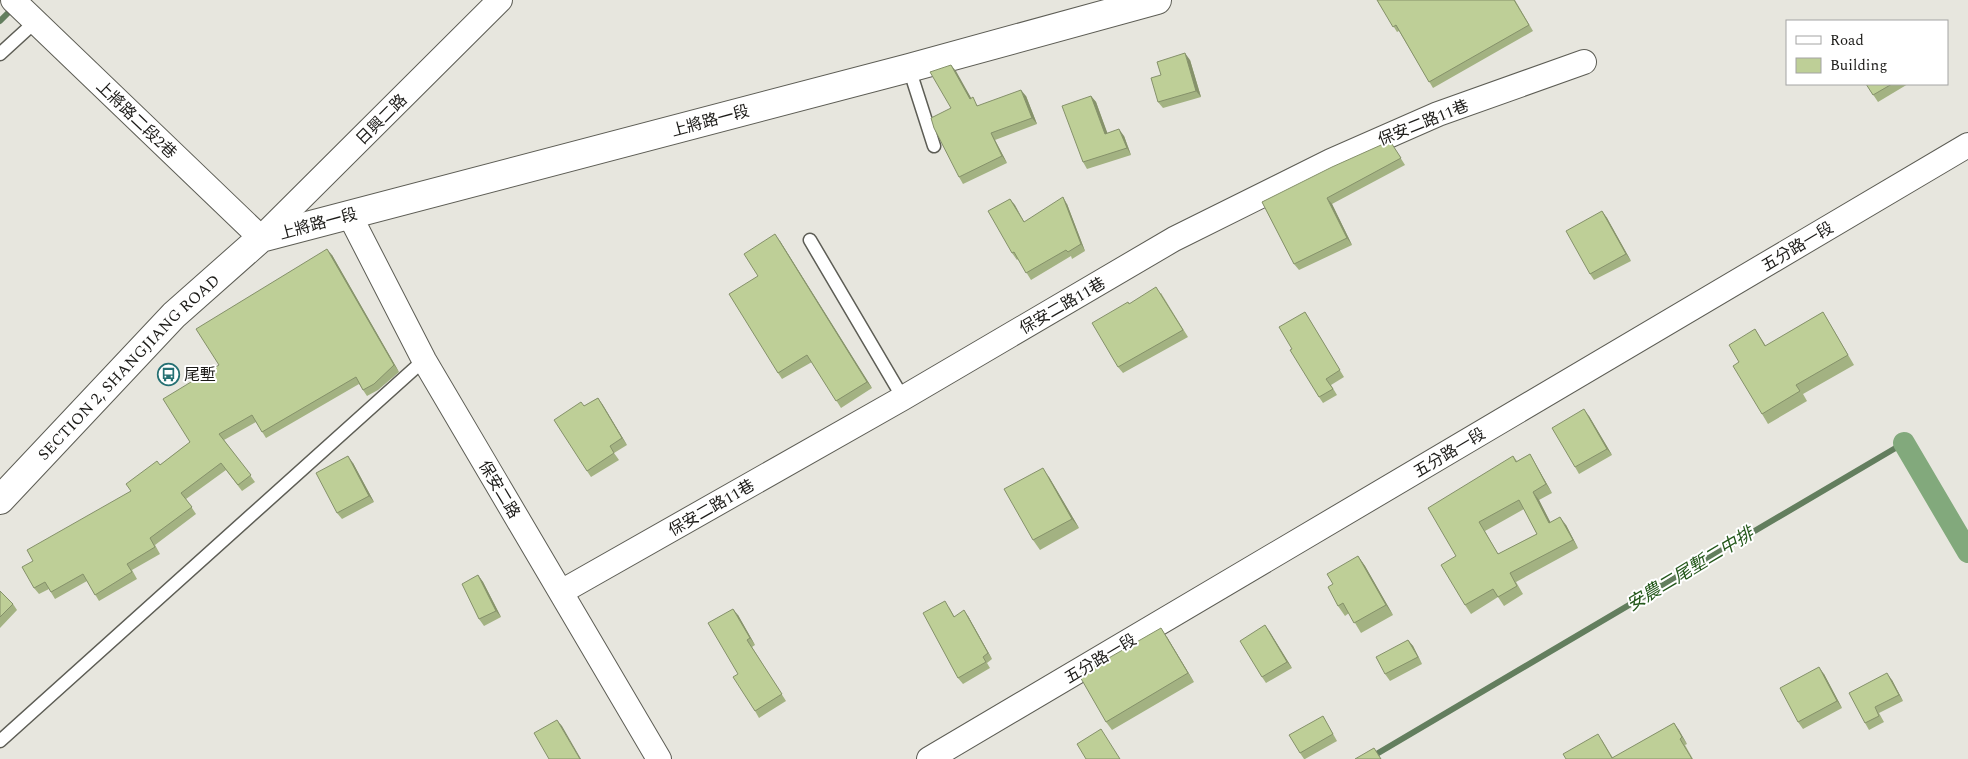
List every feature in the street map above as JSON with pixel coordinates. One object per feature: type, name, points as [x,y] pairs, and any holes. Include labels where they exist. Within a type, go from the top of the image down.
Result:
[{"type":"main road","name":"上將路一段","points":[[261,238],[909,68],[1157,0]]},
{"type":"main road","name":"SECTION 2, SHANGJIANG ROAD","points":[[0,498],[174,315],[261,238]]},
{"type":"street","name":"上將路二段2巷","points":[[13,0],[261,238]]},
{"type":"street","name":"日興二路","points":[[261,238],[500,0]]},
{"type":"street","name":"保安二路11巷","points":[[561,592],[903,398],[1174,239],[1331,161],[1438,114],[1584,62]]},
{"type":"street","name":"五分路一段","points":[[929,759],[1968,144]]},
{"type":"street","name":"保安二路","points":[[349,214],[424,360],[659,759]]},
{"type":"lane","points":[[0,54],[35,22]]},
{"type":"lane","points":[[909,68],[934,146]]},
{"type":"lane","points":[[810,240],[903,398]]},
{"type":"lane","points":[[0,741],[424,360]]},
{"type":"building","points":[[1377,0],[1514,0],[1529,25],[1429,82],[1396,25],[1393,27]]},
{"type":"building","points":[[1185,53],[1196,91],[1158,102],[1151,78],[1161,75],[1157,62]]},
{"type":"building","points":[[951,65],[970,99],[973,97],[977,106],[1021,90],[1032,118],[991,133],[1002,156],[959,177],[934,128],[931,118],[951,108],[930,72]]},
{"type":"building","points":[[1867,85],[1890,85],[1873,95]]},
{"type":"building","points":[[1091,96],[1105,134],[1119,129],[1127,148],[1083,162],[1062,106]]},
{"type":"building","points":[[1390,141],[1401,158],[1327,198],[1347,238],[1294,264],[1262,202]]},
{"type":"building","points":[[1063,197],[1081,244],[1068,252],[1066,250],[1026,273],[988,211],[1010,199],[1024,222]]},
{"type":"building","points":[[1602,211],[1626,254],[1590,274],[1566,231]]},
{"type":"building","points":[[775,234],[867,382],[836,401],[807,355],[778,373],[729,294],[758,276],[744,254]]},
{"type":"building","points":[[327,249],[394,365],[374,384],[363,390],[356,377],[262,432],[252,415],[219,434],[251,475],[238,485],[221,463],[181,493],[192,507],[150,538],[155,547],[127,564],[132,572],[95,595],[83,574],[51,592],[45,582],[34,588],[22,567],[33,561],[27,550],[131,491],[126,484],[157,461],[160,465],[190,442],[163,399],[219,365],[196,329]]},
{"type":"building","points":[[1156,287],[1183,330],[1118,367],[1092,323],[1128,302],[1129,304]]},
{"type":"building","points":[[1305,312],[1340,370],[1326,379],[1333,389],[1319,397],[1290,350],[1292,349],[1279,327]]},
{"type":"building","points":[[1823,312],[1848,355],[1796,385],[1800,391],[1762,414],[1733,366],[1739,362],[1729,345],[1755,329],[1765,346]]},
{"type":"building","points":[[598,398],[622,438],[610,446],[614,453],[587,471],[554,420],[581,402],[584,406]]},
{"type":"building","points":[[1584,409],[1607,449],[1575,467],[1552,428]]},
{"type":"building","points":[[1530,454],[1546,484],[1533,492],[1549,523],[1560,517],[1573,540],[1510,573],[1517,586],[1498,597],[1493,589],[1465,605],[1441,565],[1456,556],[1428,508],[1513,456],[1516,462]],"holes":[[[1519,500],[1537,534],[1498,554],[1479,522]]]},
{"type":"building","points":[[348,456],[369,496],[337,513],[316,473]]},
{"type":"building","points":[[1043,468],[1072,519],[1033,540],[1004,489]]},
{"type":"building","points":[[1358,556],[1386,605],[1354,623],[1343,603],[1338,606],[1328,587],[1333,584],[1327,574]]},
{"type":"building","points":[[478,575],[496,611],[479,619],[462,584]]},
{"type":"building","points":[[0,591],[13,604],[0,617]]},
{"type":"building","points":[[945,601],[954,617],[964,610],[988,653],[983,657],[986,662],[958,678],[923,613]]},
{"type":"building","points":[[733,609],[750,638],[747,640],[782,694],[755,711],[733,677],[738,674],[708,623]]},
{"type":"building","points":[[1265,625],[1287,662],[1262,677],[1240,641]]},
{"type":"building","points":[[1161,628],[1188,673],[1106,722],[1079,675]]},
{"type":"building","points":[[1408,640],[1418,657],[1385,674],[1376,657]]},
{"type":"building","points":[[1819,667],[1837,701],[1798,722],[1780,688]]},
{"type":"building","points":[[1887,673],[1899,695],[1875,707],[1879,716],[1865,723],[1849,693]]},
{"type":"building","points":[[1323,716],[1333,734],[1300,753],[1289,735]]},
{"type":"building","points":[[557,720],[580,759],[549,759],[534,733]]},
{"type":"building","points":[[1674,723],[1682,737],[1680,739],[1692,759],[1566,759],[1563,754],[1598,734],[1612,758]]},
{"type":"building","points":[[1101,729],[1120,759],[1086,759],[1077,744]]},
{"type":"building","points":[[1374,748],[1381,759],[1355,759]]},
{"type":"waterway","points":[[0,21],[15,6]]},
{"type":"waterway","name":"安農二尾塹二中排","points":[[1368,759],[1904,443]]},
{"type":"waterway","name":"安農二尾塹二中排","points":[[1904,443],[1968,552]]},
{"type":"place","name":"尾塹","points":[[168,374]]}]
